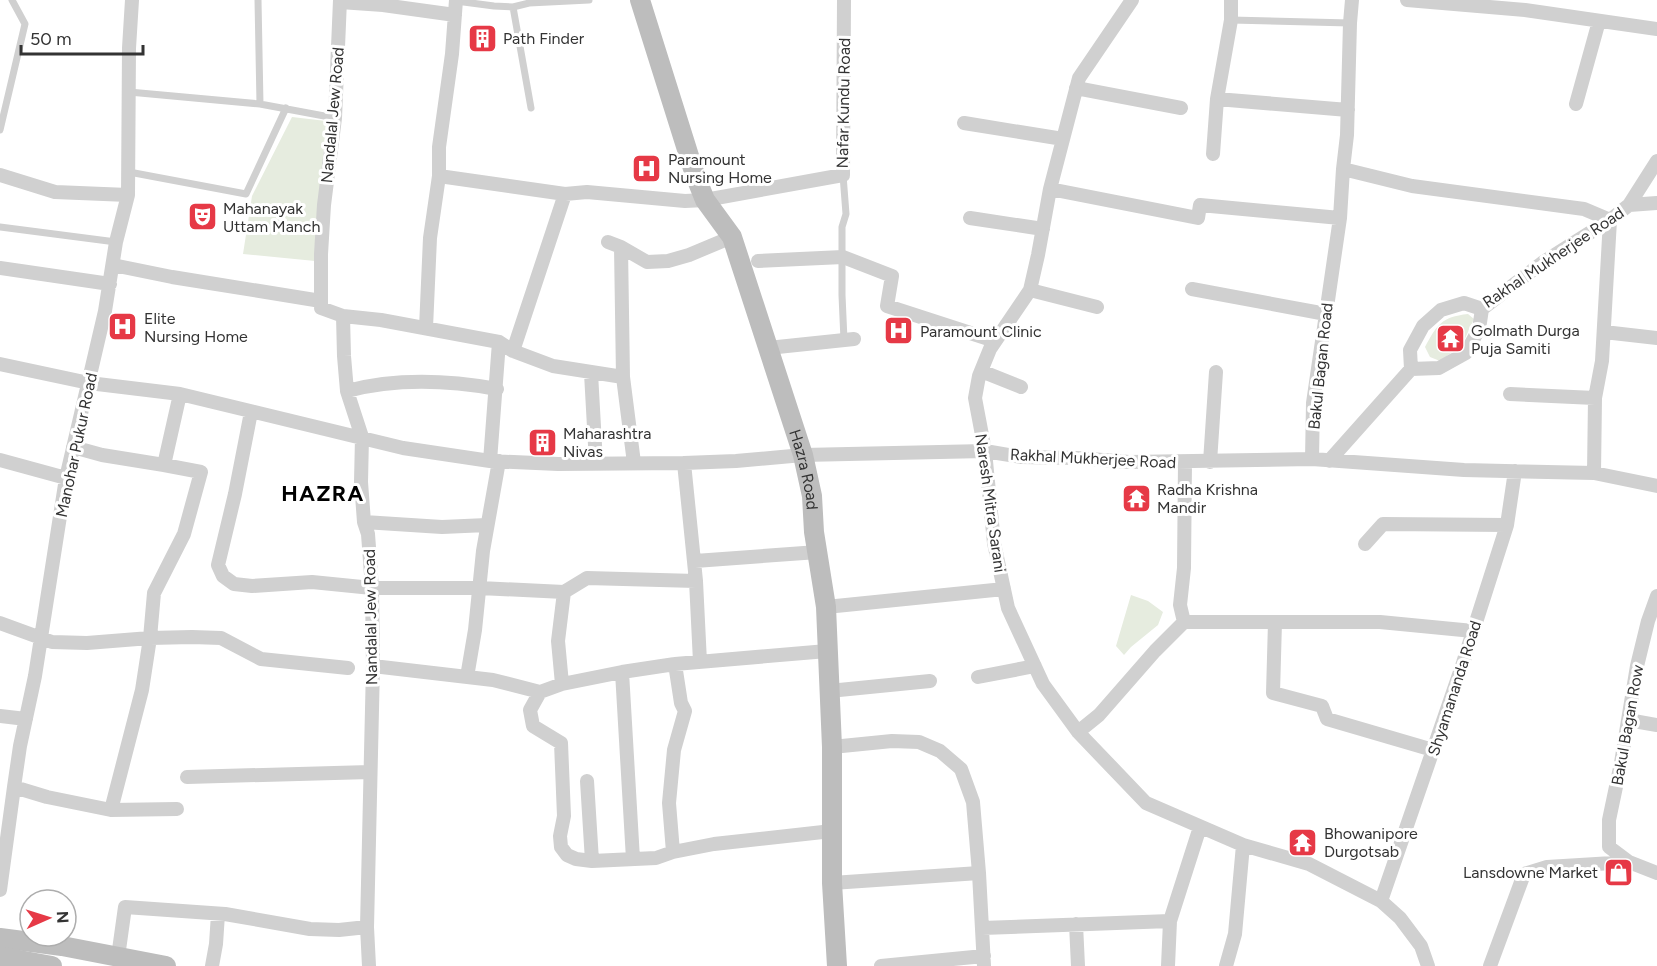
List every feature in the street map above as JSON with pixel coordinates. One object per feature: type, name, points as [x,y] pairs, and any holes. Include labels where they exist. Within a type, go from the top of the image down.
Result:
[{"type":"main road","name":"Hazra Road","points":[[640,0],[695,175],[705,200],[732,237],[803,455],[813,496],[814,532],[826,607],[826,651],[832,747],[832,883],[837,966]]},
{"type":"main road","points":[[0,938],[62,946],[163,966]]},
{"type":"main road","points":[[0,958],[52,966]]},
{"type":"street","name":"Manohar Pukur Road","points":[[0,890],[4,821],[14,787],[35,676],[66,478],[89,382],[110,284],[116,242],[128,195],[128,92],[132,0]]},
{"type":"street","points":[[426,328],[430,238],[439,176],[439,147],[452,54],[456,0]]},
{"type":"street","name":"Nafar Kundu Road","points":[[439,176],[565,194],[587,192],[685,201],[705,200],[843,175],[844,0]]},
{"type":"street","name":"Naresh Mitra Sarani","points":[[1132,0],[1078,78],[1050,189],[1030,290],[990,349],[981,371],[975,398],[985,451],[994,543],[1008,608],[1043,684],[1078,732],[1146,803],[1242,845],[1309,864],[1381,901],[1400,918],[1421,946],[1428,966]]},
{"type":"street","points":[[1213,154],[1217,99],[1231,20],[1231,0]]},
{"type":"street","name":"Bakul Bagan Road","points":[[1312,459],[1313,403],[1340,218],[1347,135],[1352,0]]},
{"type":"street","points":[[1407,0],[1525,10],[1657,29]]},
{"type":"street","points":[[340,1],[455,15]]},
{"type":"street","name":"Nandalal Jew Road","points":[[321,301],[324,205],[334,118],[340,1]]},
{"type":"street","points":[[1576,104],[1599,21]]},
{"type":"street","points":[[1076,88],[1181,108]]},
{"type":"street","points":[[1217,99],[1348,110]]},
{"type":"street","points":[[964,123],[1063,139]]},
{"type":"street","name":"Rakhal Mukherjee Road","points":[[1411,369],[1410,350],[1423,326],[1441,310],[1464,303],[1482,309],[1542,263],[1610,220],[1629,205],[1657,161]]},
{"type":"street","points":[[1343,169],[1412,186],[1584,209],[1610,220],[1602,361],[1596,398],[1594,473]]},
{"type":"street","points":[[0,175],[56,192],[128,195]]},
{"type":"street","points":[[1050,189],[1198,218],[1200,205],[1340,218]]},
{"type":"street","points":[[513,351],[565,194]]},
{"type":"street","points":[[1629,205],[1657,203]]},
{"type":"street","points":[[970,218],[1043,229]]},
{"type":"street","points":[[608,242],[647,262],[668,261],[689,255],[732,237]]},
{"type":"street","points":[[621,247],[623,377],[634,463]]},
{"type":"street","points":[[758,261],[843,257],[892,276],[887,306],[995,341]]},
{"type":"street","points":[[113,265],[172,278],[321,301],[321,309],[343,316],[381,320],[499,342],[513,351],[553,366],[623,377]]},
{"type":"street","points":[[0,268],[110,284]]},
{"type":"street","points":[[1192,289],[1326,314]]},
{"type":"street","points":[[1030,290],[1097,307]]},
{"type":"street","points":[[1329,461],[1411,369],[1439,368],[1466,353],[1479,329],[1482,309]]},
{"type":"street","name":"Nandalal Jew Road","points":[[343,316],[347,391],[362,437],[361,482],[372,588],[369,966]]},
{"type":"street","points":[[1604,332],[1657,338]]},
{"type":"street","points":[[768,348],[849,340]]},
{"type":"street","points":[[467,677],[475,630],[495,461],[499,342]]},
{"type":"street","name":"Rakhal Mukherjee Road","points":[[0,364],[89,382],[180,394],[403,448],[495,461],[548,464],[684,463],[803,455],[985,451],[1021,457],[1129,462],[1312,459]]},
{"type":"street","points":[[981,371],[1021,387]]},
{"type":"street","points":[[1210,462],[1216,372]]},
{"type":"street","points":[[591,373],[596,464]]},
{"type":"street","points":[[347,391],[371,384],[399,382],[468,384],[496,389]]},
{"type":"street","points":[[164,465],[180,394]]},
{"type":"street","points":[[1510,394],[1596,398]]},
{"type":"street","points":[[251,412],[218,565],[223,576],[234,584],[252,586],[312,582],[372,588],[480,588],[564,592],[587,578],[696,581]]},
{"type":"street","points":[[73,447],[102,455],[201,472],[184,534],[154,593],[142,690],[111,810]]},
{"type":"street","points":[[1312,459],[1464,470],[1594,473],[1657,486]]},
{"type":"street","points":[[0,460],[66,478]]},
{"type":"street","points":[[1184,622],[1180,605],[1184,568],[1185,462]]},
{"type":"street","points":[[684,463],[696,581],[700,662]]},
{"type":"street","name":"Shyamananda Road","points":[[1381,901],[1507,525],[1515,471]]},
{"type":"street","points":[[364,522],[442,527],[487,525]]},
{"type":"street","points":[[1365,544],[1383,524],[1507,525]]},
{"type":"street","points":[[694,561],[818,552]]},
{"type":"street","points":[[826,607],[1004,589]]},
{"type":"street","points":[[562,684],[558,640],[564,592]]},
{"type":"street","name":"Bakul Bagan Row","points":[[1629,862],[1608,846],[1609,820],[1628,720],[1657,596]]},
{"type":"street","points":[[1078,732],[1099,715],[1155,651],[1184,622],[1380,622],[1473,631]]},
{"type":"street","points":[[1275,622],[1273,693],[1322,706],[1327,719],[1433,750]]},
{"type":"street","points":[[0,623],[52,642],[87,643],[150,638],[221,638],[261,659],[348,668]]},
{"type":"street","points":[[373,666],[493,680],[540,692],[562,684],[675,664],[826,651]]},
{"type":"street","points":[[673,852],[669,803],[674,750],[685,711],[681,703],[675,664]]},
{"type":"street","points":[[978,677],[1035,666]]},
{"type":"street","points":[[622,672],[633,859]]},
{"type":"street","points":[[829,691],[930,681]]},
{"type":"street","points":[[540,692],[530,710],[533,726],[561,743],[564,816],[560,836],[561,847],[567,855],[592,861],[656,858],[673,852],[714,844],[832,831]]},
{"type":"street","points":[[0,716],[26,719]]},
{"type":"street","points":[[1628,720],[1657,725]]},
{"type":"street","points":[[832,747],[892,741],[920,742],[940,751],[961,770],[973,802],[984,961],[881,966]]},
{"type":"street","points":[[187,777],[370,772]]},
{"type":"street","points":[[587,781],[592,861]]},
{"type":"street","points":[[14,787],[46,797],[111,810],[177,809]]},
{"type":"street","points":[[1168,966],[1170,921],[1200,827]]},
{"type":"street","points":[[1226,966],[1235,934],[1242,845]]},
{"type":"street","points":[[1490,966],[1524,874],[1547,867],[1629,862],[1657,873]]},
{"type":"street","points":[[832,883],[979,873]]},
{"type":"street","points":[[118,957],[125,907],[218,914],[310,929],[339,930],[368,927]]},
{"type":"street","points":[[212,966],[218,914]]},
{"type":"street","points":[[982,928],[1170,921]]},
{"type":"street","points":[[1076,924],[1078,966]]},
{"type":"lane","points":[[0,130],[25,24],[12,0]]},
{"type":"lane","points":[[258,0],[260,104]]},
{"type":"lane","points":[[456,0],[513,7],[529,3],[589,0]]},
{"type":"lane","points":[[513,7],[531,108]]},
{"type":"lane","points":[[1231,20],[1350,23]]},
{"type":"lane","points":[[128,92],[260,104],[334,118]]},
{"type":"lane","points":[[129,171],[246,194],[286,108]]},
{"type":"lane","points":[[843,175],[846,214],[842,226],[842,295],[849,340]]},
{"type":"lane","points":[[0,227],[116,242]]},
{"type":"shaded area","points":[[292,117],[326,121],[315,261],[243,254],[252,196]]},
{"type":"shaded area","points":[[1468,314],[1474,319],[1462,345],[1440,361],[1430,357],[1425,347],[1441,323],[1452,317]]},
{"type":"shaded area","points":[[1131,595],[1148,601],[1163,612],[1158,625],[1124,655],[1116,646]]},
{"type":"place","name":"Path Finder","points":[[482,38]]},
{"type":"place","name":"Paramount Nursing Home","points":[[647,168]]},
{"type":"place","name":"Mahanayak Uttam Manch","points":[[202,217]]},
{"type":"place","name":"Elite Nursing Home","points":[[123,327]]},
{"type":"place","name":"Paramount Clinic","points":[[899,331]]},
{"type":"place","name":"Golmath Durga Puja Samiti","points":[[1450,339]]},
{"type":"place","name":"Maharashtra Nivas","points":[[542,442]]},
{"type":"place","name":"Radha Krishna Mandir","points":[[1136,498]]},
{"type":"place","name":"Bhowanipore Durgotsab","points":[[1303,842]]},
{"type":"place","name":"Lansdowne Market","points":[[1619,872]]},
{"type":"district","name":"HAZRA","points":[[323,493]]}]
